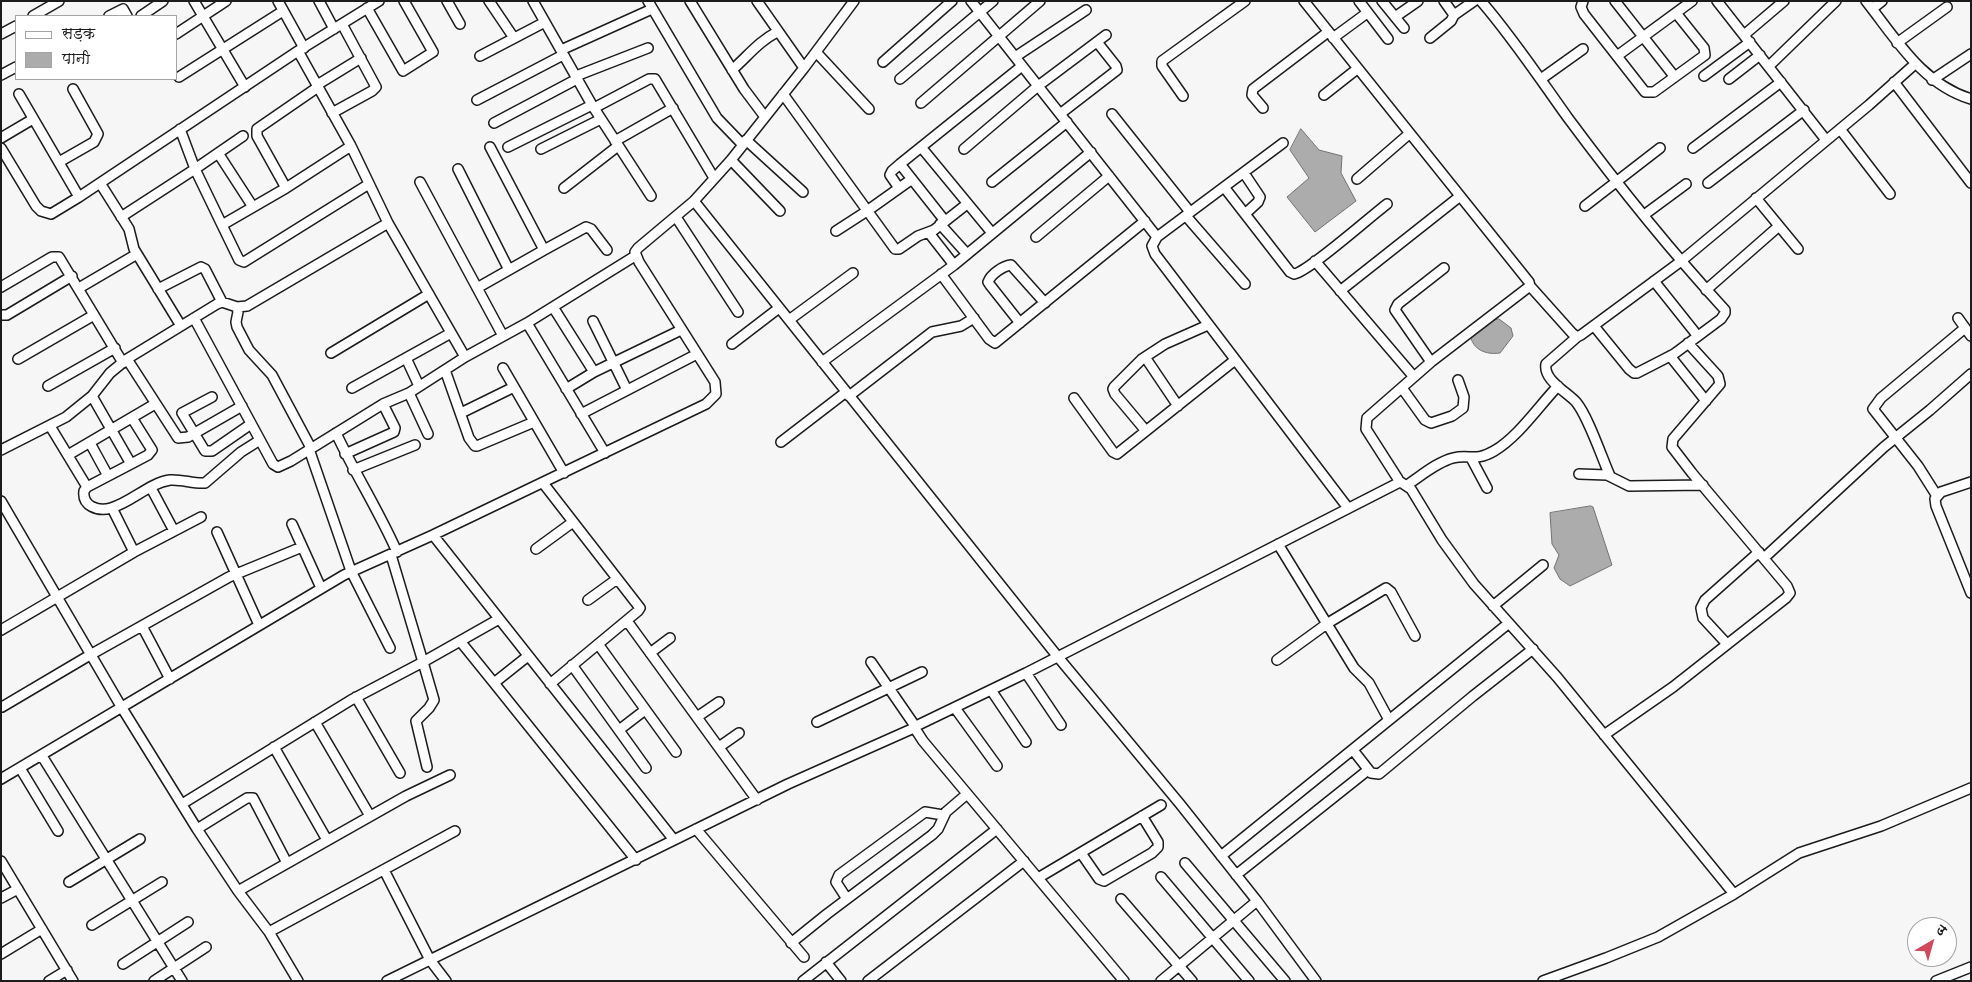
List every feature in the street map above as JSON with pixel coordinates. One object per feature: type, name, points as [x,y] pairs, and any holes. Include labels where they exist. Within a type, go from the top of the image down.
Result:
[{"type":"street","points":[[35,15],[59,1]]},
{"type":"street","points":[[142,15],[163,1]]},
{"type":"street","points":[[194,1],[244,87]]},
{"type":"street","points":[[178,33],[226,1]]},
{"type":"street","points":[[278,1],[318,86],[351,146],[388,223],[465,357]]},
{"type":"street","points":[[319,1],[360,58],[375,84],[375,89],[332,113]]},
{"type":"street","points":[[1,148],[41,211],[51,214],[372,4],[403,71],[433,52],[404,1]]},
{"type":"street","points":[[446,1],[460,24]]},
{"type":"street","points":[[489,1],[514,38]]},
{"type":"street","points":[[545,1],[534,3],[593,107],[652,196]]},
{"type":"street","points":[[757,1],[804,68]]},
{"type":"street","points":[[194,318],[273,464],[278,467],[291,461],[383,404],[419,386],[465,357],[554,307],[635,256],[638,248],[694,201],[731,160],[854,1]]},
{"type":"street","points":[[883,62],[952,1]]},
{"type":"street","points":[[971,1],[1157,237]]},
{"type":"street","points":[[900,79],[993,1]]},
{"type":"street","points":[[921,103],[1040,1]]},
{"type":"street","points":[[1183,96],[1162,66],[1162,61],[1245,1]]},
{"type":"street","points":[[1304,1],[1529,282],[1530,286],[1577,337]]},
{"type":"street","points":[[1382,1],[1404,28]]},
{"type":"street","points":[[1395,17],[1418,1]]},
{"type":"street","points":[[1444,1],[1454,15]]},
{"type":"street","points":[[1430,38],[1451,21],[1454,15],[1457,15],[1474,1]]},
{"type":"street","points":[[1481,1],[1541,79],[1568,118],[1680,262],[1725,310],[1725,316],[1670,356],[1634,373],[1594,326]]},
{"type":"street","points":[[1584,1],[1581,7],[1584,14],[1645,92],[1648,93],[1654,92],[1702,57],[1706,52],[1676,13]]},
{"type":"street","points":[[1615,1],[1674,76]]},
{"type":"street","points":[[1617,56],[1692,1]]},
{"type":"street","points":[[1717,1],[1826,140]]},
{"type":"street","points":[[1704,76],[1747,38],[1784,1]]},
{"type":"street","points":[[1769,66],[1836,1]]},
{"type":"street","points":[[1882,1],[1869,5],[1915,64],[1932,80],[1954,94],[1971,99]]},
{"type":"street","points":[[692,2],[732,70],[765,117]]},
{"type":"street","points":[[1360,2],[1388,39]]},
{"type":"street","points":[[477,100],[650,5],[717,118],[803,192]]},
{"type":"street","points":[[1897,42],[1947,7]]},
{"type":"street","points":[[111,15],[123,9]]},
{"type":"street","points":[[1015,58],[1086,10]]},
{"type":"street","points":[[179,77],[284,11]]},
{"type":"street","points":[[1263,108],[1252,96],[1253,89],[1331,35],[1367,13]]},
{"type":"street","points":[[480,56],[545,22]]},
{"type":"street","points":[[1,34],[15,27]]},
{"type":"street","points":[[732,70],[749,56],[763,39],[777,32]]},
{"type":"street","points":[[964,149],[1038,86],[1106,35]]},
{"type":"street","points":[[1060,114],[1117,70],[1116,66],[1097,42]]},
{"type":"street","points":[[494,123],[577,78],[648,48]]},
{"type":"street","points":[[1541,79],[1583,49]]},
{"type":"street","points":[[816,52],[868,109]]},
{"type":"street","points":[[1932,80],[1971,54]]},
{"type":"street","points":[[1728,79],[1760,55]]},
{"type":"street","points":[[286,188],[257,136],[257,129],[360,58]]},
{"type":"street","points":[[1610,476],[1578,405],[1547,374],[1546,364],[1577,337],[1680,262],[1915,64]]},
{"type":"street","points":[[899,188],[890,175],[892,171],[1022,66]]},
{"type":"street","points":[[1,75],[15,68]]},
{"type":"street","points":[[1324,95],[1357,69]]},
{"type":"street","points":[[508,147],[652,78],[658,82],[714,178]]},
{"type":"street","points":[[1693,148],[1781,82]]},
{"type":"street","points":[[1894,82],[1971,183]]},
{"type":"street","points":[[59,162],[97,139],[96,130],[73,89]]},
{"type":"street","points":[[19,94],[79,197]]},
{"type":"street","points":[[783,94],[895,250],[918,236],[929,232],[967,204]]},
{"type":"street","points":[[564,188],[616,143],[672,108]]},
{"type":"street","points":[[1708,183],[1804,110]]},
{"type":"street","points":[[1112,114],[1188,214],[1245,284]]},
{"type":"street","points":[[1,138],[33,119]]},
{"type":"street","points":[[541,149],[601,119]]},
{"type":"street","points":[[992,182],[1066,122]]},
{"type":"street","points":[[180,129],[195,170],[239,260],[244,262],[369,184]]},
{"type":"street","points":[[1840,129],[1890,194]]},
{"type":"street","points":[[1358,178],[1409,134]]},
{"type":"street","points":[[121,217],[195,170],[242,136]]},
{"type":"street","points":[[1283,143],[1157,237],[1152,246],[1154,254],[1348,508]]},
{"type":"street","points":[[222,225],[286,188],[351,146]]},
{"type":"street","points":[[490,147],[544,250]]},
{"type":"street","points":[[921,147],[992,233]]},
{"type":"street","points":[[1585,206],[1660,148]]},
{"type":"street","points":[[822,362],[954,265],[1090,152]]},
{"type":"street","points":[[218,153],[253,207]]},
{"type":"street","points":[[731,160],[780,210]]},
{"type":"street","points":[[900,164],[967,254]]},
{"type":"street","points":[[458,169],[509,270]]},
{"type":"street","points":[[1244,173],[1260,197],[1258,202],[1245,214]]},
{"type":"street","points":[[1036,237],[1109,176]]},
{"type":"street","points":[[836,231],[912,179]]},
{"type":"street","points":[[420,182],[503,336]]},
{"type":"street","points":[[100,183],[129,229],[131,243],[137,254],[181,326]]},
{"type":"street","points":[[1644,215],[1686,184]]},
{"type":"street","points":[[1224,187],[1290,272],[1298,273],[1387,204]]},
{"type":"street","points":[[1340,291],[1460,197]]},
{"type":"street","points":[[1756,198],[1798,249]]},
{"type":"street","points":[[694,201],[1058,657],[1222,856],[1316,981]]},
{"type":"street","points":[[676,218],[738,312]]},
{"type":"street","points":[[941,274],[989,338],[995,343],[1145,221]]},
{"type":"street","points":[[158,289],[201,267],[205,269],[222,302],[237,307],[247,306],[388,223]]},
{"type":"street","points":[[1706,290],[1779,226]]},
{"type":"street","points":[[477,288],[586,227],[592,230],[607,250]]},
{"type":"street","points":[[929,232],[954,265]]},
{"type":"street","points":[[79,288],[137,254]]},
{"type":"street","points":[[1,287],[56,256],[62,260],[114,348],[178,438],[193,434],[242,406]]},
{"type":"street","points":[[1,780],[351,571],[433,535],[706,404],[716,394],[715,382],[635,256]]},
{"type":"street","points":[[1315,261],[1414,376]]},
{"type":"street","points":[[1020,323],[988,282],[990,277],[1006,266],[1011,265],[1045,303]]},
{"type":"street","points":[[1430,362],[1395,310],[1398,304],[1444,268]]},
{"type":"street","points":[[789,320],[853,273]]},
{"type":"street","points":[[1,315],[7,315],[72,276]]},
{"type":"street","points":[[1654,281],[1698,335]]},
{"type":"street","points":[[1530,286],[1430,362],[1369,416],[1365,422],[1366,429],[1398,481],[1407,485],[1456,561],[1493,606],[1533,649],[1734,894]]},
{"type":"street","points":[[331,353],[429,294]]},
{"type":"street","points":[[1,450],[66,417],[92,396],[110,373],[125,361],[222,302]]},
{"type":"street","points":[[237,307],[236,322],[249,350],[272,375],[310,448],[351,571],[390,648]]},
{"type":"street","points":[[554,307],[594,372]]},
{"type":"street","points":[[732,344],[779,308]]},
{"type":"street","points":[[18,359],[94,315]]},
{"type":"street","points":[[781,442],[932,332],[961,326],[974,318]]},
{"type":"street","points":[[1958,318],[1971,336]]},
{"type":"street","points":[[593,320],[627,390]]},
{"type":"street","points":[[527,323],[605,453]]},
{"type":"street","points":[[1146,431],[1115,394],[1113,389],[1133,366],[1145,357],[1166,344],[1208,325]]},
{"type":"street","points":[[1937,496],[1918,466],[1874,412],[1874,406],[1965,328]]},
{"type":"street","points":[[566,389],[594,372],[681,330]]},
{"type":"street","points":[[352,388],[451,332]]},
{"type":"street","points":[[1604,735],[1673,687],[1790,593],[1787,586],[1675,452],[1672,443],[1718,387],[1720,380],[1688,343]]},
{"type":"street","points":[[48,386],[114,348]]},
{"type":"street","points":[[581,414],[697,354]]},
{"type":"street","points":[[1670,356],[1706,401]]},
{"type":"street","points":[[1145,357],[1178,406]]},
{"type":"street","points":[[406,358],[419,386]]},
{"type":"street","points":[[1074,398],[1115,453],[1119,453],[1235,360]]},
{"type":"street","points":[[503,368],[564,473]]},
{"type":"street","points":[[445,370],[472,443],[478,446],[534,422]]},
{"type":"street","points":[[1727,644],[1700,613],[1705,600],[1761,555],[1971,374]]},
{"type":"street","points":[[1402,388],[1425,420],[1431,423],[1452,416],[1463,408],[1464,397],[1458,380]]},
{"type":"street","points":[[1407,485],[1444,461],[1460,457],[1478,458],[1494,451],[1512,438],[1558,386]]},
{"type":"street","points":[[461,414],[514,387]]},
{"type":"street","points":[[408,392],[428,434]]},
{"type":"street","points":[[92,396],[131,464]]},
{"type":"street","points":[[212,396],[182,414],[202,448],[208,452],[251,424]]},
{"type":"street","points":[[68,455],[155,404]]},
{"type":"street","points":[[345,454],[394,432],[395,428],[383,404]]},
{"type":"street","points":[[132,418],[152,450],[131,464],[87,487],[83,495],[89,505],[99,509],[112,508],[170,480],[205,482],[237,455],[260,440]]},
{"type":"street","points":[[50,426],[87,487]]},
{"type":"street","points":[[336,433],[353,470],[380,514],[394,553],[434,700],[430,708],[416,721],[427,766]]},
{"type":"street","points":[[90,443],[108,476]]},
{"type":"street","points":[[353,470],[415,445]]},
{"type":"street","points":[[1471,458],[1487,488]]},
{"type":"street","points":[[1579,474],[1610,476],[1629,486],[1703,486]]},
{"type":"street","points":[[387,981],[696,829],[1026,673],[1398,481]]},
{"type":"street","points":[[1971,482],[1949,488],[1935,499],[1936,506],[1971,593]]},
{"type":"street","points":[[543,483],[640,608],[638,612],[550,684]]},
{"type":"street","points":[[151,488],[174,531]]},
{"type":"street","points":[[1,501],[122,708],[197,829],[238,891],[269,932],[298,981]]},
{"type":"street","points":[[112,508],[134,552]]},
{"type":"street","points":[[1,630],[134,552],[201,517]]},
{"type":"street","points":[[536,550],[573,522]]},
{"type":"street","points":[[292,524],[320,588]]},
{"type":"street","points":[[217,532],[259,625]]},
{"type":"street","points":[[433,535],[674,840]]},
{"type":"street","points":[[1278,544],[1354,668],[1369,683],[1389,720]]},
{"type":"street","points":[[2,707],[90,654],[236,575],[302,547]]},
{"type":"street","points":[[1493,606],[1543,565]]},
{"type":"street","points":[[588,600],[617,579]]},
{"type":"street","points":[[1277,660],[1328,623],[1386,588],[1391,592],[1415,636]]},
{"type":"street","points":[[182,804],[356,697],[499,619]]},
{"type":"street","points":[[627,621],[757,800]]},
{"type":"street","points":[[1222,856],[1509,623]]},
{"type":"street","points":[[142,626],[170,678]]},
{"type":"street","points":[[650,653],[670,638]]},
{"type":"street","points":[[460,641],[636,860]]},
{"type":"street","points":[[598,644],[676,752]]},
{"type":"street","points":[[1353,750],[1368,770],[1375,775],[1378,774],[1533,649]]},
{"type":"street","points":[[494,683],[528,656]]},
{"type":"street","points":[[871,662],[914,727],[967,794],[1124,981]]},
{"type":"street","points":[[572,665],[646,768]]},
{"type":"street","points":[[818,722],[922,672]]},
{"type":"street","points":[[1026,673],[1061,725]]},
{"type":"street","points":[[991,690],[1026,742]]},
{"type":"street","points":[[356,697],[400,773]]},
{"type":"street","points":[[697,717],[719,702]]},
{"type":"street","points":[[955,708],[997,766]]},
{"type":"street","points":[[619,730],[646,710]]},
{"type":"street","points":[[315,722],[370,816]]},
{"type":"street","points":[[719,747],[739,733]]},
{"type":"street","points":[[274,747],[327,840]]},
{"type":"street","points":[[42,756],[182,981]]},
{"type":"street","points":[[20,768],[58,831]]},
{"type":"street","points":[[1236,875],[1368,770]]},
{"type":"street","points":[[238,891],[426,785],[450,775]]},
{"type":"street","points":[[1543,981],[1658,937],[1734,894],[1799,853],[1881,826],[1971,788]]},
{"type":"street","points":[[791,942],[932,835],[938,829],[943,815],[967,794]]},
{"type":"street","points":[[197,829],[247,798],[253,798],[287,863]]},
{"type":"street","points":[[1038,878],[1161,805]]},
{"type":"street","points":[[847,898],[836,882],[839,874],[925,812],[943,815]]},
{"type":"street","points":[[1081,853],[1099,879],[1104,881],[1152,853],[1158,847],[1158,842],[1142,816]]},
{"type":"street","points":[[696,829],[804,957]]},
{"type":"street","points":[[803,981],[997,829]]},
{"type":"street","points":[[269,932],[454,831]]},
{"type":"street","points":[[69,882],[140,839]]},
{"type":"street","points":[[1,861],[73,981]]},
{"type":"street","points":[[868,981],[1024,861]]},
{"type":"street","points":[[1185,863],[1285,981]]},
{"type":"street","points":[[384,870],[430,960],[446,981]]},
{"type":"street","points":[[1160,877],[1250,981]]},
{"type":"street","points":[[92,925],[162,882]]},
{"type":"street","points":[[1,898],[18,889]]},
{"type":"street","points":[[1121,899],[1192,981]]},
{"type":"street","points":[[1161,981],[1257,901]]},
{"type":"street","points":[[123,964],[188,922]]},
{"type":"street","points":[[1,954],[42,929]]},
{"type":"street","points":[[154,981],[206,947]]},
{"type":"street","points":[[826,962],[841,981]]},
{"type":"street","points":[[1936,981],[1971,968]]},
{"type":"street","points":[[49,981],[67,970]]},
{"type":"water","points":[[1301,129],[1319,150],[1342,156],[1341,173],[1356,201],[1315,232],[1287,197],[1309,178],[1290,150]]},
{"type":"water","points":[[1499,319],[1511,328],[1513,336],[1500,353],[1485,352],[1477,348],[1470,335],[1482,324]]},
{"type":"water","points":[[1593,507],[1612,565],[1570,586],[1560,579],[1554,568],[1559,555],[1552,544],[1550,513]]}]
